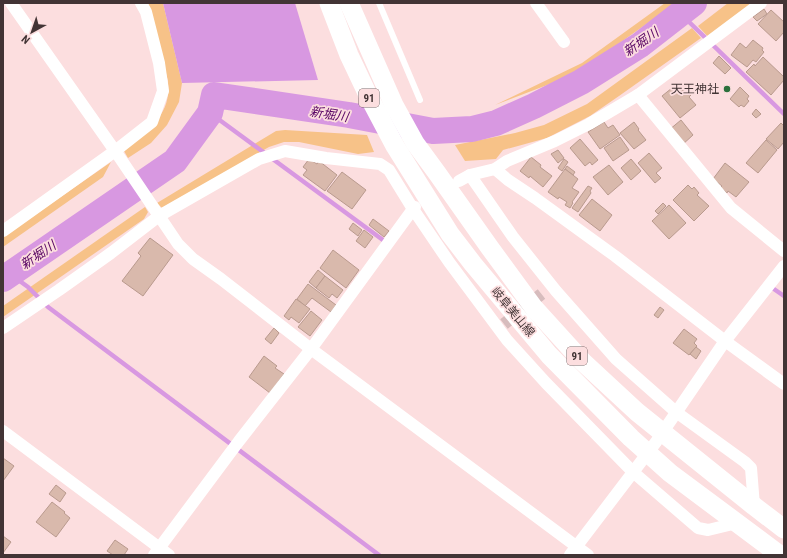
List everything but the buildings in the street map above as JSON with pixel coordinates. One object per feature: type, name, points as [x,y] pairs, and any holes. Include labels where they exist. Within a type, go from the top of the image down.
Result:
[{"type":"main road","name":"岐阜美山線","points":[[329,3],[349,55],[395,146],[450,234],[473,264],[544,350],[631,438],[670,473],[780,555]]},
{"type":"main road","name":"岐阜美山線","points":[[349,3],[394,105],[415,143],[534,308],[583,362],[638,412],[784,529]]},
{"type":"street","points":[[11,3],[118,154],[178,244],[192,259],[221,279],[573,550],[588,555]]},
{"type":"street","points":[[3,231],[118,154],[152,122],[163,91],[159,63],[146,12],[141,3]]},
{"type":"street","points":[[536,3],[564,42]]},
{"type":"street","points":[[459,181],[470,175],[495,169],[507,161],[589,124],[638,95],[761,3]]},
{"type":"street","points":[[638,95],[731,208],[784,251]]},
{"type":"street","points":[[3,328],[111,253],[157,214],[259,159],[285,151],[326,158],[380,164],[389,170],[449,262],[501,327],[507,340],[546,383],[633,472],[698,528],[708,530],[737,523]]},
{"type":"street","points":[[495,169],[508,180],[615,256],[725,341],[784,384]]},
{"type":"street","points":[[470,175],[548,289],[616,358],[676,412],[745,462],[751,468],[754,506]]},
{"type":"street","points":[[3,431],[161,553],[239,441],[311,349],[414,208]]},
{"type":"street","points":[[573,550],[648,453],[725,341],[784,266]]},
{"type":"lane","points":[[379,3],[420,100]]},
{"type":"shaded area","points":[[148,3],[163,3],[182,83],[179,102],[167,125],[151,143],[128,158],[124,151],[145,133],[158,119],[166,103],[168,92],[168,81]]},
{"type":"shaded area","points":[[163,3],[295,3],[318,80],[182,83]]},
{"type":"shaded area","points":[[665,3],[676,3],[576,74],[495,105],[582,63]]},
{"type":"shaded area","points":[[728,3],[753,3],[709,38],[698,26]]},
{"type":"shaded area","points":[[692,28],[701,38],[590,116],[547,138],[503,150],[496,159],[465,161],[455,145],[515,133],[544,125],[587,104]]},
{"type":"shaded area","points":[[285,130],[367,135],[374,152],[358,154],[299,142],[284,142],[269,147],[162,208],[157,203],[276,131]]},
{"type":"shaded area","points":[[111,162],[103,177],[3,247],[3,237]]},
{"type":"shaded area","points":[[145,207],[148,212],[144,219],[3,317],[3,306]]},
{"type":"waterway","name":"新堀川","points":[[3,279],[175,161],[210,113],[214,95],[349,115],[433,131],[472,129],[496,123],[581,82],[640,45],[694,3]]},
{"type":"waterway","points":[[686,19],[784,114]]},
{"type":"waterway","points":[[210,113],[387,243]]},
{"type":"waterway","points":[[10,274],[28,287],[48,307],[379,555]]},
{"type":"waterway","points":[[773,285],[771,287],[784,296]]},
{"type":"tunnel","points":[[504,324],[544,292]]},
{"type":"place","name":"天王神社","points":[[727,89]]}]
